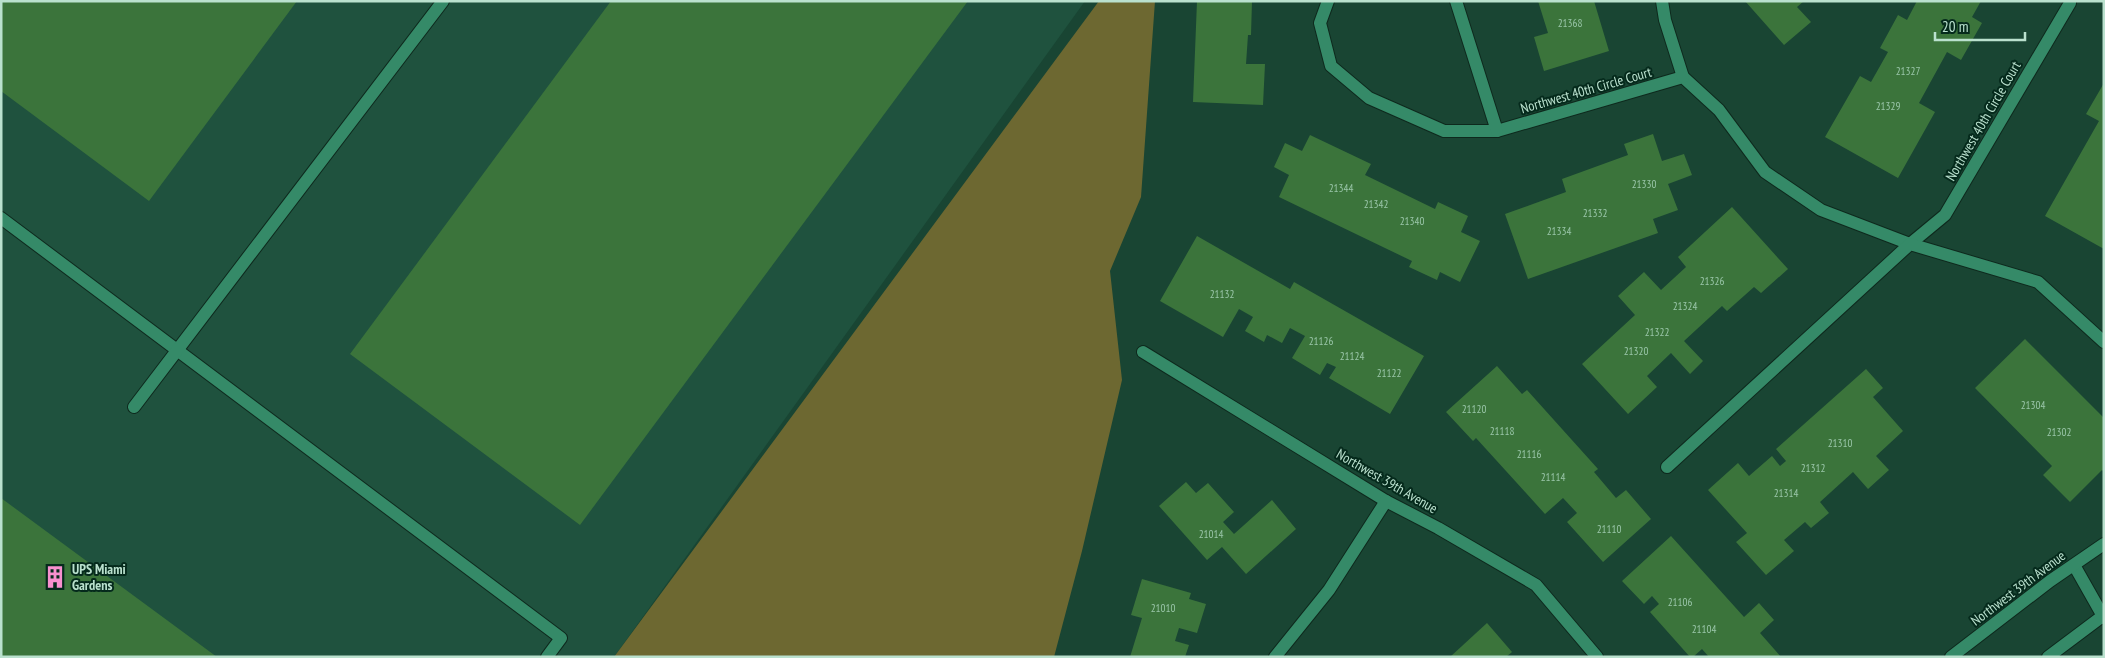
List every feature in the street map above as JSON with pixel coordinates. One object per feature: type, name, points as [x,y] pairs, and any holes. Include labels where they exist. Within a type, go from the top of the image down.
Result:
[{"type":"street","points":[[134,407],[443,1]]},
{"type":"street","name":"Northwest 40th Circle Court","points":[[1328,1],[1320,23],[1331,66],[1369,98],[1444,131],[1497,131],[1684,77]]},
{"type":"street","points":[[1456,1],[1497,131]]},
{"type":"street","points":[[1662,1],[1665,20],[1684,77],[1719,110],[1765,172],[1821,210],[1910,244],[2038,282],[2104,342]]},
{"type":"street","name":"Northwest 40th Circle Court","points":[[1667,468],[1910,244],[1945,215],[2070,3]]},
{"type":"street","points":[[1,218],[561,638],[547,657]]},
{"type":"street","name":"Northwest 39th Avenue","points":[[1143,352],[1386,502],[1438,528],[1536,585],[1597,657]]},
{"type":"street","points":[[1275,657],[1329,590],[1386,502]]},
{"type":"street","name":"Northwest 39th Avenue","points":[[1951,657],[2050,580],[2104,544]]},
{"type":"street","points":[[2048,657],[2103,616],[2074,565]]},
{"type":"shaded area","points":[[1,1],[1085,1],[614,657],[1,657]]},
{"type":"shaded area","points":[[1099,1],[1155,1],[1141,197],[1110,271],[1122,380],[1082,551],[1054,657],[614,657]]},
{"type":"building","points":[[1,1],[297,1],[149,201],[1,91]]},
{"type":"building","points":[[611,1],[968,1],[580,525],[350,354]]},
{"type":"building","points":[[1197,1],[1252,1],[1251,35],[1248,35],[1246,64],[1265,64],[1263,105],[1193,102]]},
{"type":"building","points":[[1538,1],[1594,1],[1609,51],[1544,71],[1534,37],[1548,33]]},
{"type":"building","points":[[1745,1],[1804,1],[1797,7],[1811,22],[1784,45]]},
{"type":"building","points":[[1917,1],[1981,1],[1972,17],[1982,23],[1961,60],[1947,52],[1919,103],[1935,112],[1898,178],[1825,137],[1860,76],[1871,82],[1888,52],[1880,48],[1898,15],[1907,20]]},
{"type":"building","points":[[2104,83],[2104,249],[2045,216],[2099,121],[2086,114]]},
{"type":"building","points":[[1653,134],[1662,161],[1684,154],[1692,175],[1668,184],[1678,210],[1653,219],[1658,233],[1528,279],[1505,214],[1566,192],[1562,179],[1628,155],[1624,144]]},
{"type":"building","points":[[1310,135],[1371,164],[1365,175],[1435,209],[1438,202],[1468,216],[1461,232],[1480,241],[1460,282],[1440,272],[1437,280],[1409,267],[1412,261],[1279,197],[1289,175],[1274,167],[1285,143],[1302,151]]},
{"type":"building","points":[[1732,207],[1788,269],[1761,293],[1754,287],[1727,311],[1722,306],[1684,341],[1703,361],[1690,374],[1671,353],[1647,376],[1657,387],[1628,414],[1582,364],[1635,315],[1618,296],[1644,272],[1661,290],[1686,267],[1678,257]]},
{"type":"building","points":[[1197,236],[1290,289],[1294,282],[1424,356],[1390,414],[1329,378],[1336,367],[1327,363],[1320,375],[1292,358],[1305,336],[1290,328],[1282,343],[1267,335],[1264,342],[1245,331],[1253,317],[1239,309],[1223,337],[1160,301]]},
{"type":"building","points":[[2025,339],[2104,418],[2104,472],[2102,470],[2070,502],[2043,475],[2052,466],[1975,388]]},
{"type":"building","points":[[1497,366],[1522,394],[1527,390],[1598,469],[1594,472],[1616,498],[1626,490],[1651,519],[1603,562],[1567,522],[1577,513],[1563,498],[1545,514],[1476,438],[1473,441],[1446,412]]},
{"type":"building","points":[[1866,369],[1883,388],[1873,397],[1903,431],[1876,456],[1889,470],[1868,489],[1853,472],[1820,502],[1829,513],[1811,528],[1805,522],[1784,540],[1794,551],[1766,575],[1736,542],[1747,533],[1708,490],[1738,463],[1749,476],[1772,456],[1780,466],[1786,461],[1776,449]]},
{"type":"building","points":[[1186,482],[1196,493],[1208,483],[1234,512],[1223,522],[1234,534],[1272,500],[1296,529],[1246,574],[1222,547],[1207,560],[1159,506]]},
{"type":"building","name":"UPS Miami Gardens","points":[[1,498],[217,657],[1,657]]},
{"type":"building","points":[[1671,536],[1744,617],[1759,603],[1774,620],[1760,633],[1781,657],[1709,657],[1702,649],[1693,657],[1690,657],[1650,612],[1659,604],[1652,596],[1644,604],[1622,581]]},
{"type":"building","points":[[1142,579],[1191,593],[1189,599],[1206,604],[1197,633],[1179,628],[1175,641],[1189,645],[1185,657],[1130,657],[1142,618],[1131,615]]},
{"type":"building","points":[[1487,623],[1512,652],[1506,657],[1450,657]]},
{"type":"place","name":"UPS Miami Gardens","points":[[55,577]]}]
